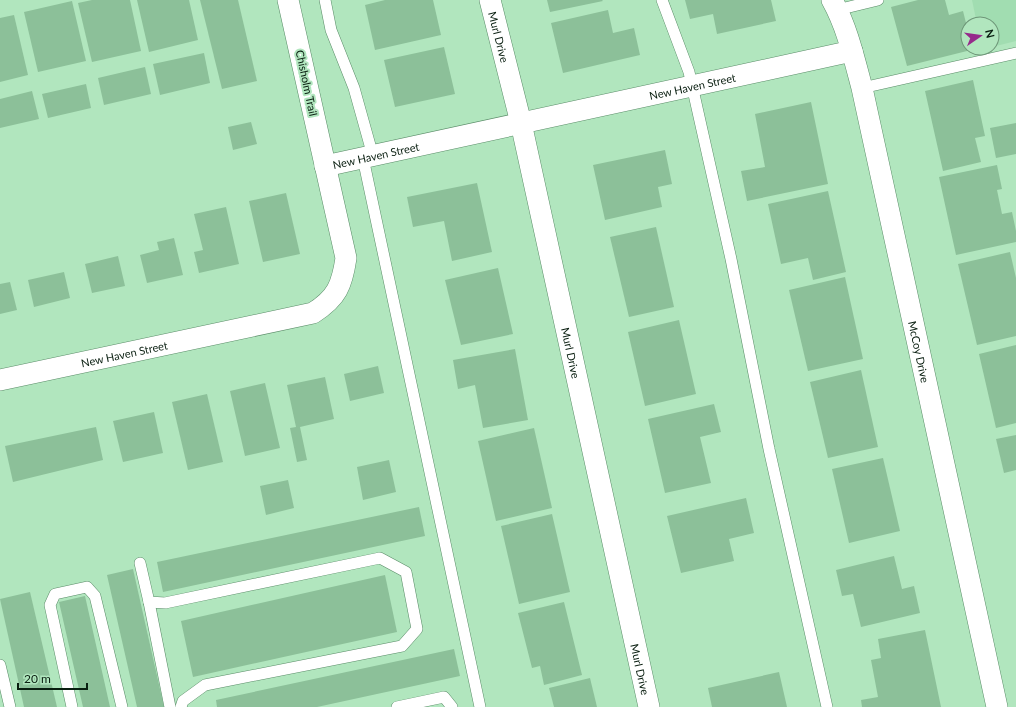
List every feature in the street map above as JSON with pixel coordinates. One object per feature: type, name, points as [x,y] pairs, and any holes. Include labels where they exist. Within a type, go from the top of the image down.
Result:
[{"type":"street","name":"Chisholm Trail","points":[[288,0],[325,166]]},
{"type":"street","name":"Murl Drive","points":[[490,0],[521,123],[649,707]]},
{"type":"street","name":"McCoy Drive","points":[[835,5],[852,51],[862,88],[997,707]]},
{"type":"street","name":"New Haven Street","points":[[0,380],[313,313],[324,306],[334,297],[343,280],[346,258],[325,166],[852,51]]},
{"type":"lane","points":[[325,0],[331,30],[354,88],[480,707]]},
{"type":"lane","points":[[662,0],[689,72],[732,259],[769,449],[827,707]]},
{"type":"lane","points":[[835,5],[878,0]]},
{"type":"lane","points":[[862,88],[1016,52]]},
{"type":"lane","points":[[149,602],[165,603],[380,558],[406,572],[416,629],[402,646],[205,685],[183,701],[181,707]]},
{"type":"lane","points":[[140,563],[170,707]]},
{"type":"lane","points":[[72,707],[50,604],[55,594],[87,587],[95,596],[122,707]]},
{"type":"lane","points":[[0,665],[10,707]]},
{"type":"lane","points":[[397,707],[444,697],[452,707]]},
{"type":"shaded area","points":[[972,0],[1016,0],[1016,41],[1000,45],[1000,16],[975,16]]},
{"type":"building","points":[[92,0],[130,0],[141,51],[92,62],[78,3]]},
{"type":"building","points":[[137,0],[189,0],[198,40],[149,52]]},
{"type":"building","points":[[200,0],[238,0],[257,81],[222,89]]},
{"type":"building","points":[[385,0],[433,0],[441,35],[375,50],[365,5]]},
{"type":"building","points":[[547,0],[602,0],[603,1],[550,12]]},
{"type":"building","points":[[685,0],[771,0],[776,21],[717,34],[713,14],[690,19]]},
{"type":"building","points":[[918,0],[945,0],[949,15],[963,11],[964,16],[960,16],[960,53],[907,66],[891,7]]},
{"type":"building","points":[[72,1],[86,61],[38,72],[24,12]]},
{"type":"building","points":[[608,10],[613,33],[634,28],[640,55],[563,73],[551,23]]},
{"type":"building","points":[[14,15],[28,75],[0,82],[0,18]]},
{"type":"building","points":[[444,47],[455,94],[395,107],[384,60]]},
{"type":"building","points":[[204,53],[210,83],[160,95],[153,64]]},
{"type":"building","points":[[145,67],[151,94],[104,105],[98,78]]},
{"type":"building","points":[[973,80],[985,136],[975,138],[981,162],[943,171],[925,91]]},
{"type":"building","points":[[86,84],[91,108],[48,118],[42,94]]},
{"type":"building","points":[[32,91],[39,119],[0,128],[0,99]]},
{"type":"building","points":[[811,102],[828,184],[747,201],[741,171],[765,167],[755,114]]},
{"type":"building","points":[[251,122],[257,144],[233,150],[228,127]]},
{"type":"building","points":[[1016,123],[1016,154],[996,158],[990,128]]},
{"type":"building","points":[[665,150],[672,184],[658,187],[662,207],[605,220],[593,165]]},
{"type":"building","points":[[997,165],[1002,189],[997,190],[1002,214],[1012,212],[1016,231],[1016,242],[956,255],[939,177]]},
{"type":"building","points":[[477,183],[492,252],[452,261],[444,221],[413,227],[407,197]]},
{"type":"building","points":[[828,191],[846,272],[813,280],[808,258],[781,264],[768,204]]},
{"type":"building","points":[[286,193],[300,254],[263,262],[249,201]]},
{"type":"building","points":[[226,207],[239,264],[199,273],[194,252],[203,250],[194,214]]},
{"type":"building","points":[[656,227],[674,307],[629,317],[610,237]]},
{"type":"building","points":[[174,238],[183,275],[147,283],[140,255],[159,250],[157,242]]},
{"type":"building","points":[[1010,252],[1016,278],[1016,336],[977,345],[958,264]]},
{"type":"building","points":[[118,256],[125,286],[92,293],[85,264]]},
{"type":"building","points":[[498,268],[513,334],[461,345],[445,280]]},
{"type":"building","points":[[64,272],[70,298],[34,307],[28,280]]},
{"type":"building","points":[[845,277],[863,359],[808,371],[789,290]]},
{"type":"building","points":[[10,282],[17,310],[0,314],[0,284]]},
{"type":"building","points":[[679,320],[696,394],[645,406],[628,332]]},
{"type":"building","points":[[1016,345],[1016,423],[996,428],[979,354]]},
{"type":"building","points":[[515,349],[528,420],[483,428],[475,385],[458,389],[453,360]]},
{"type":"building","points":[[378,366],[384,393],[350,401],[344,374]]},
{"type":"building","points":[[861,370],[878,447],[828,458],[810,382]]},
{"type":"building","points":[[325,377],[334,419],[300,427],[307,460],[297,462],[290,428],[296,427],[287,385]]},
{"type":"building","points":[[265,383],[280,448],[245,456],[230,391]]},
{"type":"building","points":[[207,394],[223,462],[188,470],[172,402]]},
{"type":"building","points":[[714,404],[721,432],[700,437],[711,483],[665,493],[648,419]]},
{"type":"building","points":[[154,412],[163,453],[123,462],[113,421]]},
{"type":"building","points":[[96,427],[103,460],[13,482],[5,446]]},
{"type":"building","points":[[534,428],[552,508],[496,521],[478,441]]},
{"type":"building","points":[[1016,435],[1016,470],[1004,473],[996,439]]},
{"type":"building","points":[[883,458],[900,531],[849,543],[832,469]]},
{"type":"building","points":[[389,460],[396,492],[363,500],[357,467]]},
{"type":"building","points":[[288,480],[294,508],[266,515],[260,486]]},
{"type":"building","points":[[746,498],[754,533],[729,539],[734,561],[681,573],[667,516]]},
{"type":"building","points":[[419,507],[425,536],[163,592],[157,562]]},
{"type":"building","points":[[552,514],[570,592],[519,604],[501,526]]},
{"type":"building","points":[[894,556],[902,589],[914,586],[920,613],[861,627],[853,594],[842,596],[836,570]]},
{"type":"building","points":[[133,569],[164,707],[137,707],[107,575]]},
{"type":"building","points":[[385,575],[397,632],[193,677],[181,621]]},
{"type":"building","points":[[30,592],[57,707],[24,707],[0,599]]},
{"type":"building","points":[[85,596],[110,707],[83,707],[59,602]]},
{"type":"building","points":[[564,602],[582,675],[544,685],[540,666],[532,668],[518,613]]},
{"type":"building","points":[[925,630],[941,707],[862,707],[861,700],[878,697],[871,660],[881,658],[878,639]]},
{"type":"building","points":[[454,649],[460,676],[317,707],[217,707],[216,700]]},
{"type":"building","points":[[779,672],[787,707],[712,707],[708,688]]},
{"type":"building","points":[[590,678],[597,707],[554,707],[549,688]]}]
